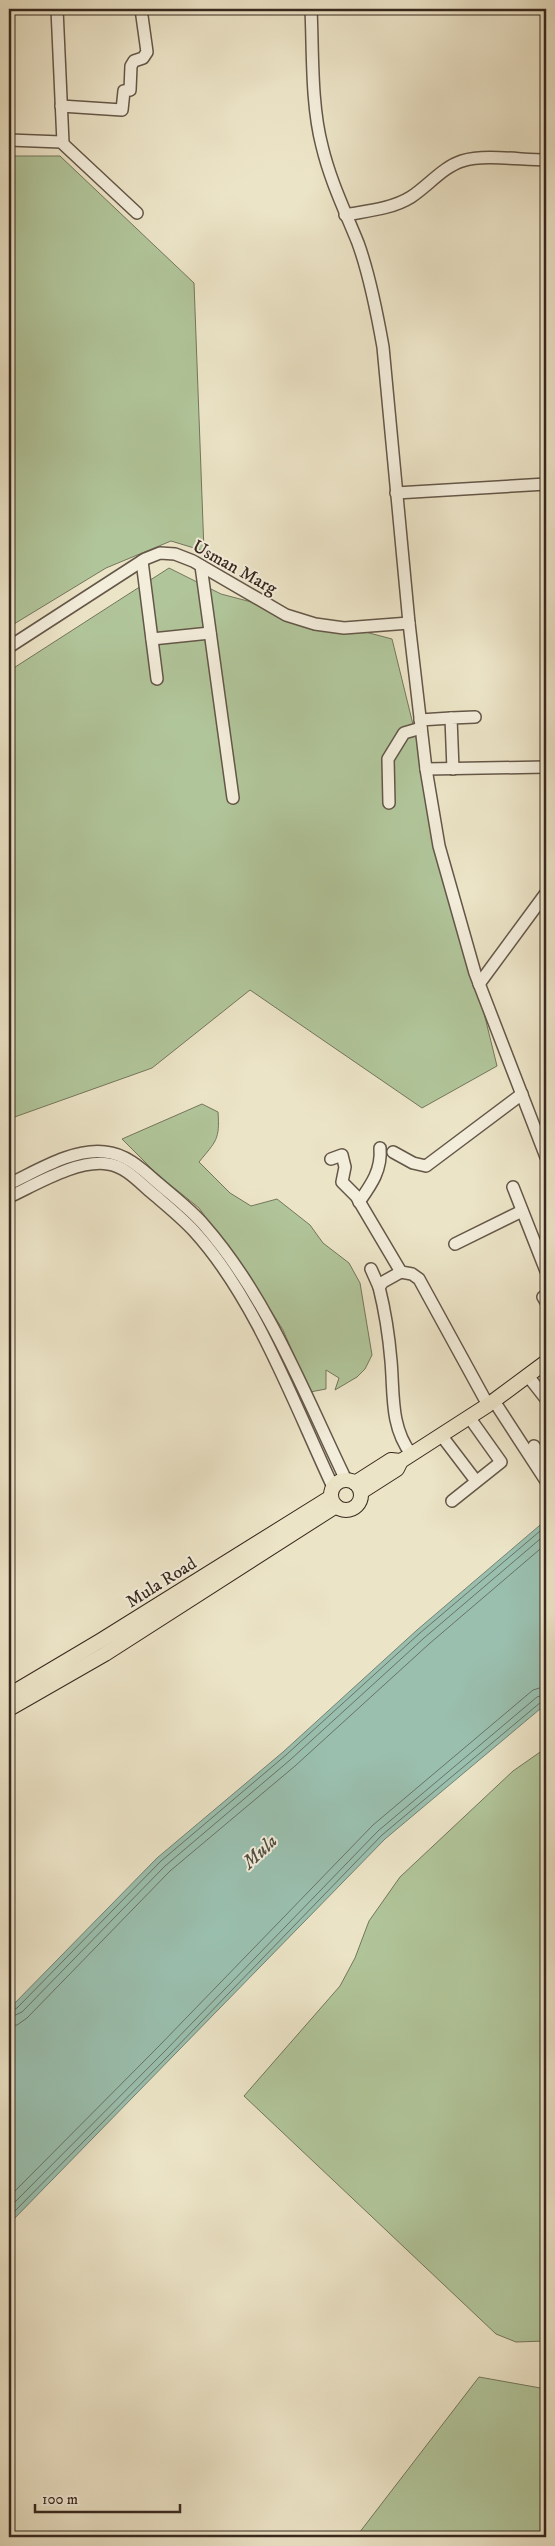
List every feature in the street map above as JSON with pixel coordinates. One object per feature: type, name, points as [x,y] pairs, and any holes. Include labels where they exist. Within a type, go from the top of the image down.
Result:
[{"type":"main road","name":"Mula Road","points":[[9,1695],[100,1642],[354,1485],[397,1469],[406,1457],[491,1403],[546,1362]]},
{"type":"main road","name":"Mula Road","points":[[334,1497],[341,1509],[351,1509],[359,1502],[354,1485]]},
{"type":"main road","points":[[9,1709],[105,1654],[334,1497]]},
{"type":"street","points":[[57,9],[63,143]]},
{"type":"street","points":[[61,106],[122,110],[124,91],[130,90],[131,66],[134,61],[143,58],[147,52],[141,9]]},
{"type":"street","points":[[311,9],[318,125],[322,146],[345,215],[358,244],[377,314],[384,353],[396,493],[420,724],[439,846],[479,984],[546,1157]]},
{"type":"street","points":[[9,140],[63,143],[137,213]]},
{"type":"street","points":[[345,215],[389,206],[410,198],[448,168],[461,162],[476,159],[546,160]]},
{"type":"street","points":[[396,493],[546,484]]},
{"type":"street","name":"Usman Marg","points":[[9,647],[142,561],[160,553],[175,554],[201,566],[279,611],[315,624],[344,628],[409,624]]},
{"type":"street","points":[[142,561],[157,679]]},
{"type":"street","points":[[201,566],[233,798]]},
{"type":"street","points":[[152,639],[210,633]]},
{"type":"street","points":[[389,803],[388,759],[404,733],[420,724],[451,718],[475,717]]},
{"type":"street","points":[[451,718],[453,769]]},
{"type":"street","points":[[426,769],[546,767]]},
{"type":"street","points":[[479,984],[546,893]]},
{"type":"street","points":[[393,1152],[413,1163],[426,1166],[522,1094]]},
{"type":"street","points":[[359,1202],[376,1175],[381,1159],[380,1148]]},
{"type":"street","points":[[9,1184],[84,1153],[111,1152],[120,1154],[131,1161],[192,1213],[213,1236],[260,1303],[354,1485]]},
{"type":"street","points":[[331,1159],[342,1155],[345,1167],[342,1182],[359,1202],[401,1272]]},
{"type":"street","points":[[9,1197],[86,1164],[110,1164],[116,1165],[135,1178],[184,1221],[204,1243],[250,1308],[334,1497]]},
{"type":"street","points":[[513,1187],[546,1271]]},
{"type":"street","points":[[455,1244],[522,1211]]},
{"type":"street","points":[[372,1269],[379,1288],[391,1360],[395,1419],[406,1457]]},
{"type":"street","points":[[379,1288],[383,1282],[401,1272],[412,1274],[419,1279],[491,1403],[546,1481]]},
{"type":"street","points":[[528,1376],[546,1399]]},
{"type":"street","points":[[452,1502],[501,1462],[469,1417]]},
{"type":"street","points":[[441,1435],[476,1481]]},
{"type":"street","points":[[534,1446],[546,1465]]},
{"type":"shaded area","points":[[9,156],[60,156],[194,283],[204,551],[171,541],[106,568],[9,627]]},
{"type":"shaded area","points":[[169,568],[221,594],[392,639],[497,1066],[422,1108],[250,990],[152,1068],[9,1119],[9,671]]},
{"type":"shaded area","points":[[202,1104],[218,1112],[218,1129],[216,1140],[199,1162],[230,1193],[251,1206],[277,1199],[310,1225],[323,1243],[349,1263],[360,1283],[372,1355],[365,1369],[357,1377],[335,1390],[339,1378],[326,1370],[326,1389],[310,1392],[283,1330],[250,1278],[199,1208],[157,1174],[122,1139]]},
{"type":"shaded area","points":[[546,1748],[546,2341],[516,2342],[496,2334],[244,2096],[340,1986],[355,1958],[369,1921],[400,1877],[513,1771]]},
{"type":"shaded area","points":[[479,2377],[546,2389],[546,2537],[356,2537]]},
{"type":"water","name":"Mula","points":[[546,1520],[546,1704],[385,1839],[9,2224],[9,2009],[157,1858],[283,1752],[417,1630]]}]
